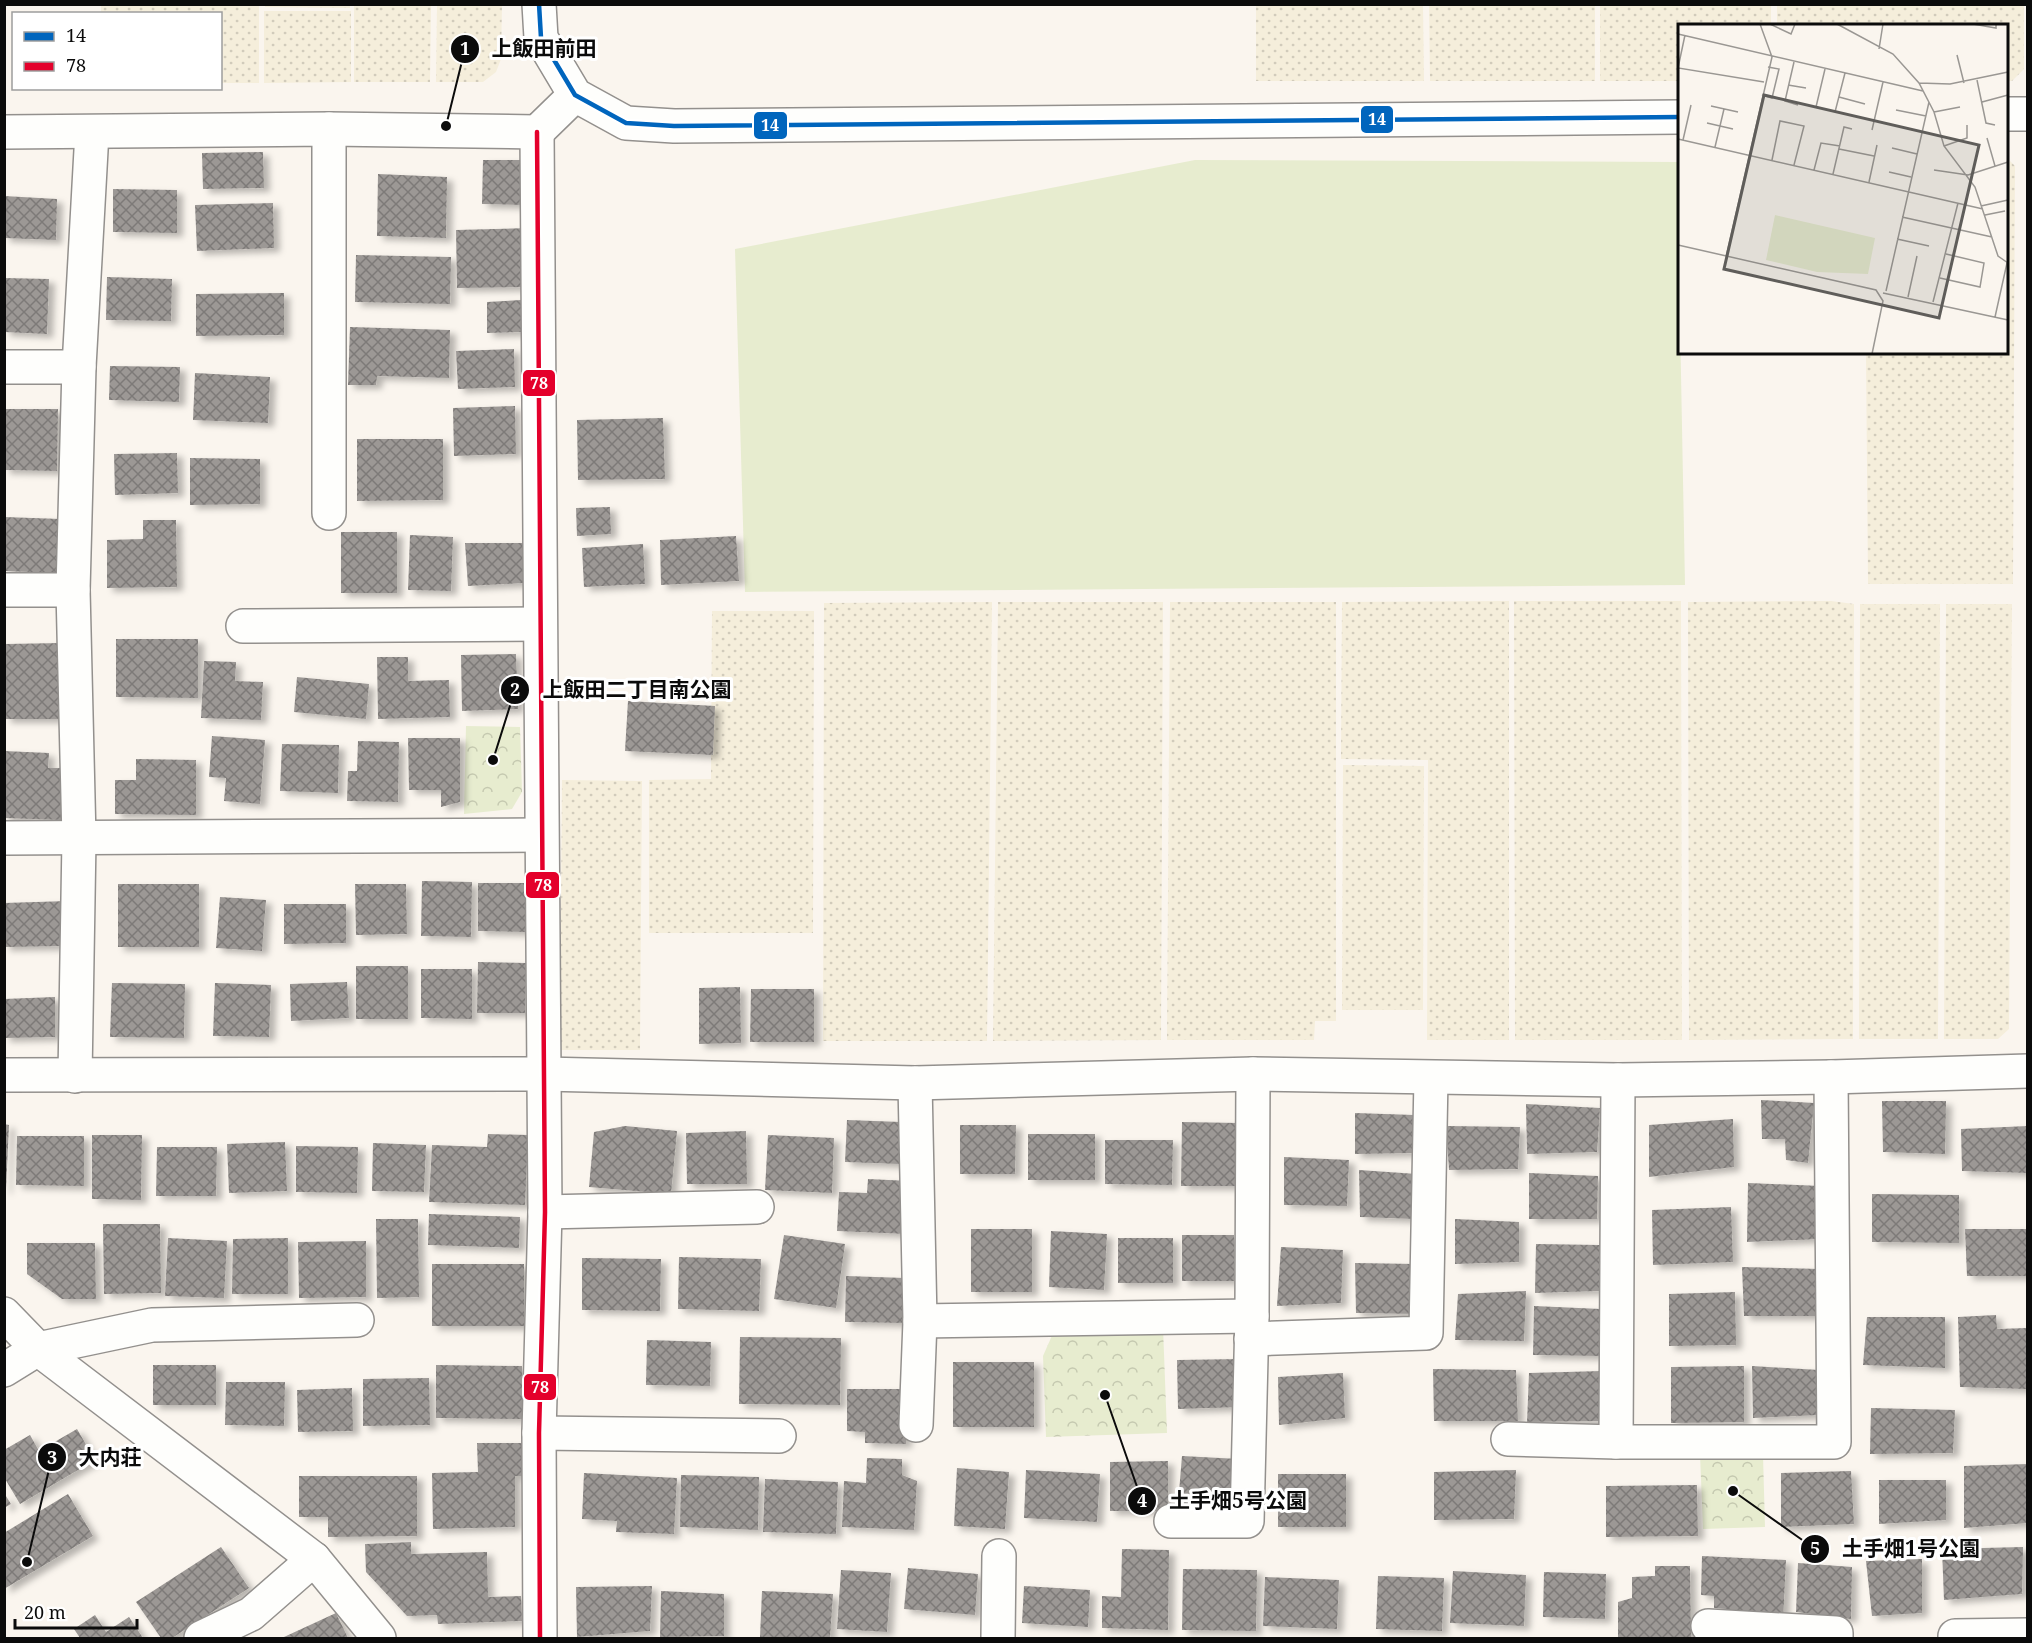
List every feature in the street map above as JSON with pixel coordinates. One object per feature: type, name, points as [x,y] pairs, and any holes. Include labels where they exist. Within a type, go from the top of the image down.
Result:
[{"type":"street","points":[[539,4],[541,38],[576,95],[626,123],[674,126],[1678,117]]},
{"type":"street","points":[[4,132],[329,129],[537,132],[576,95]]},
{"type":"street","points":[[2008,114],[2028,114]]},
{"type":"street","points":[[329,129],[329,513]]},
{"type":"street","points":[[75,1076],[79,838],[73,590],[79,367],[92,132]]},
{"type":"street","points":[[537,132],[545,1212],[539,1433],[540,1638]]},
{"type":"street","points":[[4,367],[79,367]]},
{"type":"street","points":[[4,590],[73,590]]},
{"type":"street","points":[[243,626],[540,624]]},
{"type":"street","points":[[4,838],[541,835]]},
{"type":"street","points":[[4,1076],[544,1074],[915,1083],[1253,1074],[1618,1080],[2028,1071]]},
{"type":"street","points":[[1171,1521],[1247,1521],[1253,1074]]},
{"type":"street","points":[[1508,1439],[1616,1442],[1834,1442],[1831,1077]]},
{"type":"street","points":[[920,1321],[1426,1333],[1431,1078]]},
{"type":"street","points":[[1616,1442],[1618,1080]]},
{"type":"street","points":[[915,1083],[920,1321],[916,1425]]},
{"type":"street","points":[[545,1212],[757,1207]]},
{"type":"street","points":[[4,1314],[38,1349],[314,1560],[379,1638]]},
{"type":"street","points":[[4,1370],[38,1349],[152,1324],[357,1320]]},
{"type":"street","points":[[539,1433],[778,1436]]},
{"type":"street","points":[[998,1638],[999,1556]]},
{"type":"street","points":[[201,1638],[256,1626],[314,1560]]},
{"type":"street","points":[[1708,1626],[1836,1633],[1836,1638]]},
{"type":"street","points":[[1955,1638],[1956,1636],[2028,1635]]},
{"type":"shaded area","points":[[265,4],[350,4],[350,8],[265,7]]},
{"type":"shaded area","points":[[101,5],[259,5],[259,83],[222,83],[222,12],[101,12]]},
{"type":"shaded area","points":[[354,5],[431,5],[430,82],[354,82]]},
{"type":"shaded area","points":[[437,5],[502,5],[501,59],[496,72],[483,82],[436,82]]},
{"type":"shaded area","points":[[1256,5],[1423,5],[1424,81],[1256,81]]},
{"type":"shaded area","points":[[1429,5],[1595,5],[1595,81],[1430,81]]},
{"type":"shaded area","points":[[1600,5],[1771,5],[1771,24],[1678,24],[1678,81],[1600,81]]},
{"type":"shaded area","points":[[1777,5],[2024,5],[2024,69],[2012,81],[2008,81],[2008,24],[1777,24]]},
{"type":"shaded area","points":[[264,11],[351,11],[351,82],[264,83]]},
{"type":"shaded area","points":[[2008,159],[2015,166],[2013,584],[1868,584],[1866,354],[2008,354]]},
{"type":"shaded area","points":[[1509,601],[1509,1040],[1427,1040],[1428,760],[1341,759],[1342,602]]},
{"type":"shaded area","points":[[1514,601],[1681,601],[1682,1040],[1515,1040]]},
{"type":"shaded area","points":[[1831,601],[1854,604],[1853,1039],[1689,1040],[1688,602]]},
{"type":"shaded area","points":[[992,602],[987,1041],[823,1041],[824,603]]},
{"type":"shaded area","points":[[998,602],[1163,602],[1161,1040],[993,1041]]},
{"type":"shaded area","points":[[1170,602],[1336,602],[1336,1021],[1315,1021],[1314,1040],[1167,1040]]},
{"type":"shaded area","points":[[1860,604],[1940,604],[1938,1039],[1859,1039]]},
{"type":"shaded area","points":[[1946,604],[2012,604],[2009,1029],[1998,1039],[1944,1039]]},
{"type":"shaded area","points":[[712,611],[814,611],[813,933],[649,933],[649,780],[711,779]]},
{"type":"shaded area","points":[[1343,765],[1424,766],[1423,1010],[1342,1010]]},
{"type":"shaded area","points":[[562,780],[642,781],[640,1050],[560,1050]]},
{"type":"green space","points":[[1195,160],[1677,162],[1678,354],[1681,354],[1685,585],[745,592],[735,249]]},
{"type":"green space","points":[[466,726],[520,727],[522,792],[512,809],[464,814]]},
{"type":"green space","points":[[1163,1327],[1167,1433],[1046,1437],[1043,1356],[1054,1331]]},
{"type":"green space","points":[[1700,1454],[1763,1455],[1765,1527],[1703,1529]]},
{"type":"building","points":[[263,152],[264,188],[203,189],[202,153]]},
{"type":"building","points":[[483,160],[526,160],[525,205],[482,204]]},
{"type":"building","points":[[378,174],[447,177],[446,238],[377,236]]},
{"type":"building","points":[[113,189],[177,190],[177,233],[113,232]]},
{"type":"building","points":[[4,196],[57,199],[56,240],[4,238]]},
{"type":"building","points":[[273,203],[274,248],[197,251],[195,205]]},
{"type":"building","points":[[531,228],[532,287],[457,288],[456,230]]},
{"type":"building","points":[[356,255],[451,257],[450,304],[355,302]]},
{"type":"building","points":[[107,277],[172,279],[171,321],[106,320]]},
{"type":"building","points":[[4,278],[49,279],[47,334],[4,332]]},
{"type":"building","points":[[284,293],[284,335],[196,336],[196,294]]},
{"type":"building","points":[[521,300],[522,332],[487,333],[487,302]]},
{"type":"building","points":[[350,327],[450,330],[449,378],[377,376],[376,385],[348,385]]},
{"type":"building","points":[[514,349],[515,387],[458,389],[456,351]]},
{"type":"building","points":[[110,366],[180,367],[179,402],[109,400]]},
{"type":"building","points":[[195,373],[270,377],[268,423],[193,420]]},
{"type":"building","points":[[515,406],[516,454],[454,456],[453,408]]},
{"type":"building","points":[[4,409],[58,409],[57,471],[4,470]]},
{"type":"building","points":[[663,418],[665,479],[578,480],[577,420]]},
{"type":"building","points":[[357,439],[443,439],[443,500],[357,501]]},
{"type":"building","points":[[177,453],[178,493],[115,495],[114,454]]},
{"type":"building","points":[[190,458],[260,459],[260,504],[190,505]]},
{"type":"building","points":[[610,507],[611,534],[577,536],[576,508]]},
{"type":"building","points":[[4,517],[61,519],[58,573],[4,571]]},
{"type":"building","points":[[143,520],[176,520],[177,587],[107,588],[107,540],[143,539]]},
{"type":"building","points":[[341,532],[397,532],[397,593],[341,593]]},
{"type":"building","points":[[410,535],[453,537],[451,591],[408,590]]},
{"type":"building","points":[[736,536],[739,581],[661,585],[660,540]]},
{"type":"building","points":[[465,543],[524,543],[524,583],[468,586]]},
{"type":"building","points":[[643,544],[645,584],[584,587],[582,548]]},
{"type":"building","points":[[116,639],[198,639],[198,698],[116,697]]},
{"type":"building","points":[[63,643],[64,719],[5,719],[5,644]]},
{"type":"building","points":[[516,654],[518,709],[462,711],[461,655]]},
{"type":"building","points":[[377,657],[408,657],[408,681],[449,680],[450,717],[378,719]]},
{"type":"building","points":[[204,661],[236,662],[235,681],[263,682],[261,720],[201,718]]},
{"type":"building","points":[[297,677],[369,684],[366,719],[294,712]]},
{"type":"building","points":[[628,701],[715,706],[713,755],[625,751]]},
{"type":"building","points":[[212,736],[265,740],[260,804],[224,801],[226,778],[209,777]]},
{"type":"building","points":[[408,738],[460,738],[460,802],[441,807],[441,790],[409,790]]},
{"type":"building","points":[[358,741],[399,742],[398,802],[347,801],[348,771],[357,771]]},
{"type":"building","points":[[282,744],[339,745],[338,793],[280,791]]},
{"type":"building","points":[[4,751],[49,753],[48,768],[62,768],[61,820],[4,818]]},
{"type":"building","points":[[136,759],[196,760],[196,815],[115,814],[115,780],[136,780]]},
{"type":"building","points":[[422,881],[472,882],[471,937],[421,936]]},
{"type":"building","points":[[478,883],[528,883],[527,932],[478,931]]},
{"type":"building","points":[[118,884],[199,884],[199,947],[118,947]]},
{"type":"building","points":[[355,884],[406,884],[407,934],[356,935]]},
{"type":"building","points":[[220,897],[266,900],[262,951],[216,948]]},
{"type":"building","points":[[68,901],[68,946],[4,947],[4,903]]},
{"type":"building","points":[[284,904],[346,904],[346,943],[284,944]]},
{"type":"building","points":[[478,962],[526,963],[525,1013],[477,1013]]},
{"type":"building","points":[[356,966],[408,966],[408,1019],[356,1019]]},
{"type":"building","points":[[421,969],[472,969],[472,1019],[421,1018]]},
{"type":"building","points":[[347,982],[349,1018],[291,1021],[290,984]]},
{"type":"building","points":[[112,983],[185,984],[184,1038],[110,1037]]},
{"type":"building","points":[[215,983],[271,985],[269,1037],[213,1036]]},
{"type":"building","points":[[740,987],[741,1043],[699,1044],[699,988]]},
{"type":"building","points":[[751,989],[814,989],[814,1042],[750,1042]]},
{"type":"building","points":[[55,997],[55,1037],[4,1038],[4,999]]},
{"type":"building","points":[[1761,1100],[1814,1103],[1808,1163],[1786,1160],[1785,1139],[1762,1139]]},
{"type":"building","points":[[1882,1101],[1946,1101],[1945,1154],[1883,1152]]},
{"type":"building","points":[[1526,1104],[1600,1108],[1597,1152],[1527,1154]]},
{"type":"building","points":[[1355,1113],[1414,1115],[1413,1153],[1355,1154]]},
{"type":"building","points":[[1733,1119],[1734,1167],[1649,1177],[1649,1125]]},
{"type":"building","points":[[847,1120],[901,1122],[899,1164],[845,1162]]},
{"type":"building","points":[[1182,1122],[1239,1123],[1238,1186],[1181,1186]]},
{"type":"building","points":[[4,1124],[9,1125],[6,1190],[4,1190]]},
{"type":"building","points":[[960,1125],[1016,1125],[1015,1174],[960,1174]]},
{"type":"building","points":[[625,1126],[677,1131],[671,1194],[589,1187],[594,1132]]},
{"type":"building","points":[[1446,1126],[1520,1127],[1518,1169],[1449,1170]]},
{"type":"building","points":[[2028,1126],[2028,1173],[1962,1171],[1961,1129]]},
{"type":"building","points":[[746,1131],[747,1184],[687,1184],[686,1133]]},
{"type":"building","points":[[488,1134],[528,1135],[525,1205],[429,1202],[432,1145],[487,1147]]},
{"type":"building","points":[[1028,1134],[1095,1134],[1095,1180],[1028,1180]]},
{"type":"building","points":[[92,1135],[142,1135],[141,1200],[92,1199]]},
{"type":"building","points":[[768,1135],[834,1138],[832,1193],[765,1190]]},
{"type":"building","points":[[17,1136],[84,1136],[84,1186],[16,1185]]},
{"type":"building","points":[[1105,1140],[1173,1140],[1172,1185],[1105,1184]]},
{"type":"building","points":[[285,1142],[287,1191],[229,1193],[227,1144]]},
{"type":"building","points":[[373,1143],[426,1145],[424,1192],[372,1191]]},
{"type":"building","points":[[296,1146],[358,1147],[357,1193],[296,1192]]},
{"type":"building","points":[[157,1147],[217,1147],[216,1196],[156,1196]]},
{"type":"building","points":[[1284,1157],[1349,1160],[1347,1206],[1284,1205]]},
{"type":"building","points":[[1359,1170],[1417,1174],[1415,1219],[1360,1217]]},
{"type":"building","points":[[1529,1173],[1598,1176],[1597,1219],[1529,1219]]},
{"type":"building","points":[[868,1179],[909,1181],[906,1234],[837,1231],[839,1192],[867,1193]]},
{"type":"building","points":[[1748,1183],[1821,1186],[1820,1239],[1747,1242]]},
{"type":"building","points":[[1872,1194],[1959,1195],[1959,1243],[1872,1242]]},
{"type":"building","points":[[1731,1207],[1733,1262],[1653,1265],[1652,1210]]},
{"type":"building","points":[[429,1214],[520,1217],[519,1248],[428,1245]]},
{"type":"building","points":[[376,1219],[418,1219],[419,1297],[377,1298]]},
{"type":"building","points":[[1455,1219],[1519,1222],[1519,1262],[1455,1264]]},
{"type":"building","points":[[103,1224],[160,1224],[161,1293],[104,1294]]},
{"type":"building","points":[[971,1229],[1032,1229],[1032,1292],[971,1292]]},
{"type":"building","points":[[1965,1229],[2028,1229],[2028,1276],[1967,1276]]},
{"type":"building","points":[[1051,1231],[1107,1234],[1104,1290],[1049,1287]]},
{"type":"building","points":[[784,1235],[845,1244],[836,1308],[774,1299]]},
{"type":"building","points":[[1182,1235],[1234,1235],[1234,1281],[1182,1281]]},
{"type":"building","points":[[168,1238],[227,1241],[224,1298],[165,1296]]},
{"type":"building","points":[[288,1238],[288,1294],[232,1294],[233,1239]]},
{"type":"building","points":[[1118,1238],[1173,1238],[1173,1283],[1118,1283]]},
{"type":"building","points":[[366,1241],[366,1297],[299,1298],[298,1242]]},
{"type":"building","points":[[27,1243],[95,1243],[96,1299],[62,1299],[27,1274]]},
{"type":"building","points":[[1536,1244],[1600,1245],[1599,1291],[1535,1293]]},
{"type":"building","points":[[1281,1247],[1343,1250],[1341,1303],[1277,1306]]},
{"type":"building","points":[[679,1257],[761,1259],[759,1311],[678,1309]]},
{"type":"building","points":[[582,1258],[661,1259],[660,1311],[582,1310]]},
{"type":"building","points":[[1355,1263],[1416,1264],[1418,1314],[1356,1313]]},
{"type":"building","points":[[432,1264],[524,1264],[524,1326],[432,1326]]},
{"type":"building","points":[[1742,1267],[1821,1269],[1820,1316],[1744,1316]]},
{"type":"building","points":[[846,1276],[905,1278],[904,1323],[845,1322]]},
{"type":"building","points":[[1526,1291],[1524,1341],[1455,1340],[1458,1294]]},
{"type":"building","points":[[1735,1292],[1736,1345],[1669,1346],[1669,1294]]},
{"type":"building","points":[[1534,1306],[1601,1309],[1600,1356],[1533,1355]]},
{"type":"building","points":[[1996,1315],[1997,1329],[2027,1328],[2026,1389],[1960,1387],[1958,1317]]},
{"type":"building","points":[[1867,1317],[1945,1317],[1945,1368],[1863,1365]]},
{"type":"building","points":[[740,1337],[841,1338],[840,1405],[739,1404]]},
{"type":"building","points":[[647,1340],[711,1342],[710,1386],[646,1385]]},
{"type":"building","points":[[1241,1359],[1242,1407],[1178,1409],[1177,1360]]},
{"type":"building","points":[[953,1362],[1034,1362],[1034,1427],[953,1427]]},
{"type":"building","points":[[153,1365],[216,1365],[216,1405],[153,1405]]},
{"type":"building","points":[[436,1365],[522,1366],[522,1419],[436,1418]]},
{"type":"building","points":[[1744,1366],[1744,1422],[1671,1423],[1671,1367]]},
{"type":"building","points":[[1752,1366],[1819,1370],[1820,1415],[1753,1418]]},
{"type":"building","points":[[1433,1369],[1516,1370],[1518,1421],[1434,1421]]},
{"type":"building","points":[[1602,1371],[1601,1421],[1527,1422],[1529,1373]]},
{"type":"building","points":[[1343,1373],[1345,1418],[1279,1425],[1278,1377]]},
{"type":"building","points":[[429,1378],[430,1425],[363,1426],[363,1379]]},
{"type":"building","points":[[226,1382],[285,1382],[284,1426],[225,1425]]},
{"type":"building","points":[[352,1388],[353,1431],[298,1432],[297,1390]]},
{"type":"building","points":[[847,1389],[906,1389],[906,1444],[865,1443],[865,1432],[847,1431]]},
{"type":"building","points":[[1871,1408],[1955,1410],[1953,1453],[1870,1454]]},
{"type":"building","points":[[77,1429],[95,1460],[20,1504],[4,1477],[4,1450],[30,1435],[39,1451]]},
{"type":"building","points":[[477,1443],[526,1443],[526,1476],[515,1476],[515,1527],[433,1529],[432,1473],[478,1472]]},
{"type":"building","points":[[1182,1456],[1239,1459],[1237,1508],[1178,1504]]},
{"type":"building","points":[[867,1458],[902,1459],[902,1475],[917,1481],[914,1530],[842,1527],[844,1481],[866,1483]]},
{"type":"building","points":[[1168,1461],[1168,1511],[1110,1511],[1110,1462]]},
{"type":"building","points":[[2028,1464],[2028,1523],[1964,1528],[1964,1466]]},
{"type":"building","points":[[957,1468],[1009,1472],[1005,1529],[954,1526]]},
{"type":"building","points":[[1026,1470],[1100,1474],[1097,1522],[1024,1518]]},
{"type":"building","points":[[1516,1470],[1514,1519],[1434,1520],[1434,1472]]},
{"type":"building","points":[[1851,1471],[1854,1524],[1781,1527],[1781,1473]]},
{"type":"building","points":[[584,1473],[677,1478],[674,1534],[616,1532],[617,1521],[582,1519]]},
{"type":"building","points":[[1278,1474],[1346,1474],[1346,1527],[1278,1527]]},
{"type":"building","points":[[681,1475],[759,1477],[758,1530],[680,1527]]},
{"type":"building","points":[[299,1476],[417,1476],[417,1536],[328,1537],[328,1517],[299,1517]]},
{"type":"building","points":[[765,1479],[838,1482],[836,1534],[763,1532]]},
{"type":"building","points":[[1879,1480],[1946,1480],[1946,1520],[1879,1524]]},
{"type":"building","points":[[1697,1485],[1698,1536],[1606,1537],[1606,1486]]},
{"type":"building","points":[[4,1493],[11,1504],[4,1508]]},
{"type":"building","points":[[68,1494],[93,1536],[4,1589],[4,1533]]},
{"type":"building","points":[[411,1542],[411,1554],[487,1552],[488,1597],[521,1596],[522,1621],[438,1624],[437,1615],[407,1616],[366,1572],[365,1544]]},
{"type":"building","points":[[221,1547],[249,1588],[172,1638],[161,1638],[136,1602]]},
{"type":"building","points":[[2023,1547],[2022,1594],[1944,1600],[1942,1549]]},
{"type":"building","points":[[1122,1549],[1169,1550],[1168,1630],[1102,1628],[1102,1596],[1121,1597]]},
{"type":"building","points":[[1702,1556],[1786,1560],[1783,1621],[1726,1619],[1726,1609],[1714,1608],[1714,1596],[1701,1595]]},
{"type":"building","points":[[1922,1559],[1922,1613],[1872,1616],[1866,1561]]},
{"type":"building","points":[[1798,1563],[1852,1567],[1851,1619],[1796,1612]]},
{"type":"building","points":[[1655,1566],[1690,1566],[1691,1638],[1618,1638],[1618,1602],[1632,1598],[1632,1577],[1655,1576]]},
{"type":"building","points":[[908,1568],[978,1574],[975,1615],[904,1609]]},
{"type":"building","points":[[1183,1569],[1257,1570],[1256,1631],[1182,1630]]},
{"type":"building","points":[[841,1570],[891,1573],[887,1632],[837,1629]]},
{"type":"building","points":[[1453,1571],[1526,1575],[1524,1626],[1450,1623]]},
{"type":"building","points":[[1544,1572],[1606,1574],[1605,1619],[1543,1617]]},
{"type":"building","points":[[1378,1576],[1444,1578],[1442,1631],[1376,1629]]},
{"type":"building","points":[[1265,1577],[1339,1580],[1337,1629],[1263,1626]]},
{"type":"building","points":[[652,1586],[650,1631],[577,1637],[576,1587]]},
{"type":"building","points":[[1024,1586],[1090,1590],[1088,1627],[1022,1623]]},
{"type":"building","points":[[661,1591],[724,1594],[724,1636],[660,1637]]},
{"type":"building","points":[[762,1591],[833,1594],[830,1638],[760,1637]]},
{"type":"building","points":[[336,1613],[348,1638],[284,1637]]},
{"type":"building","points":[[95,1615],[106,1632],[129,1617],[143,1638],[80,1638],[74,1629]]},
{"type":"transit line","name":"14","points":[[539,4],[541,38],[575,95],[626,123],[674,126],[1678,117]]},
{"type":"transit line","name":"78","points":[[537,132],[545,1212],[539,1433],[540,1638]]},
{"type":"place","name":"上飯田前田","points":[[446,126]]},
{"type":"place","name":"上飯田二丁目南公園","points":[[493,760]]},
{"type":"place","name":"土手畑5号公園","points":[[1105,1395]]},
{"type":"place","name":"土手畑1号公園","points":[[1733,1491]]},
{"type":"place","name":"大内荘","points":[[27,1562]]}]
